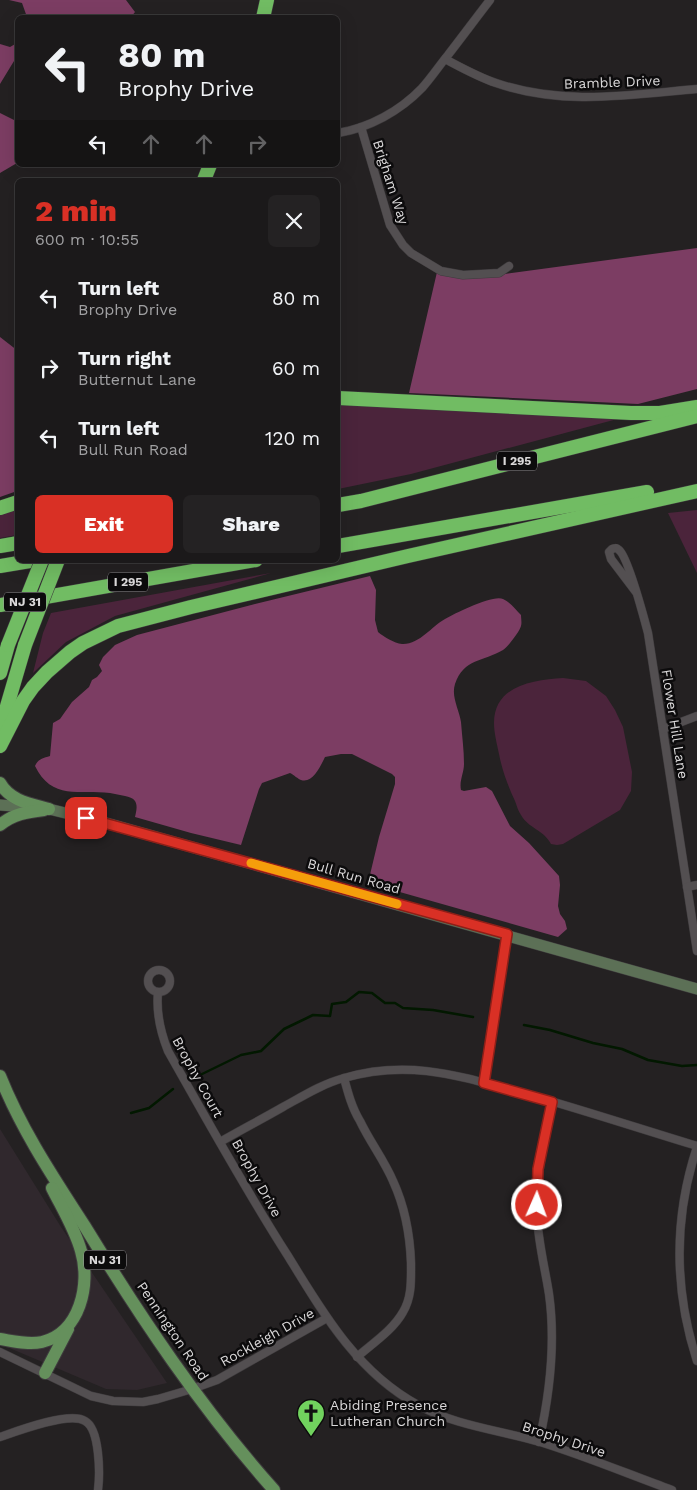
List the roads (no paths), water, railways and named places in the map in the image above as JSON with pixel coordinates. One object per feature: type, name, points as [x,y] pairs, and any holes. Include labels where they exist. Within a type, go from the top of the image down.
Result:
[{"type":"highway","points":[[263,15],[267,0]]},
{"type":"highway","points":[[340,398],[632,414],[660,413],[697,406]]},
{"type":"highway","name":"I 295","points":[[340,505],[697,416]]},
{"type":"highway","points":[[340,546],[697,484]]},
{"type":"highway","points":[[0,746],[23,701],[47,672],[83,643],[118,626],[408,556],[697,491]]},
{"type":"highway","points":[[0,508],[15,503]]},
{"type":"highway","points":[[0,546],[15,543]]},
{"type":"highway","points":[[0,566],[18,563]]},
{"type":"highway","name":"NJ 31","points":[[0,673],[8,645],[41,563]]},
{"type":"highway","name":"NJ 31","points":[[0,730],[25,645],[57,563]]},
{"type":"highway","name":"I 295","points":[[0,604],[239,563]]},
{"type":"highway","points":[[0,613],[141,580]]},
{"type":"highway","points":[[0,663],[8,645]]},
{"type":"main road","points":[[0,783],[16,799],[49,809]]},
{"type":"main road","points":[[0,826],[17,814],[49,809]]},
{"type":"main road","name":"Pennington Road","points":[[0,1076],[24,1127],[109,1267],[192,1389],[224,1432],[274,1490]]},
{"type":"main road","points":[[24,1127],[82,1252],[84,1268],[84,1285],[81,1301],[46,1373]]},
{"type":"main road","points":[[0,1329],[13,1336],[33,1340],[49,1337],[68,1325]]},
{"type":"main road","points":[[0,1339],[38,1343],[54,1338],[68,1325]]},
{"type":"street","points":[[340,132],[361,127],[392,112],[407,102],[421,89],[490,0]]},
{"type":"street","name":"Bramble Drive","points":[[445,59],[496,83],[541,95],[588,98],[697,90]]},
{"type":"street","name":"Brigham Way","points":[[361,127],[390,225],[411,254],[441,271],[463,275],[499,273],[509,266]]},
{"type":"street","name":"Flower Hill Lane","points":[[636,592],[612,561],[609,552],[612,549],[617,548],[624,555],[636,592],[648,633],[697,951]]},
{"type":"street","points":[[663,729],[697,716]]},
{"type":"street","name":"Bull Run Road","points":[[0,805],[49,809],[106,822],[697,989]]},
{"type":"street","points":[[687,887],[697,885]]},
{"type":"street","points":[[484,1083],[507,934]]},
{"type":"street","name":"Brophy Court","points":[[158,992],[157,1013],[165,1044],[220,1142]]},
{"type":"street","name":"Brophy Drive","points":[[672,1490],[539,1442],[469,1426],[435,1414],[400,1394],[384,1382],[357,1357],[327,1318],[263,1218],[220,1142],[311,1091],[344,1078],[381,1070],[414,1069],[440,1072],[484,1083],[697,1146]]},
{"type":"street","points":[[344,1078],[358,1119],[394,1182],[408,1227],[411,1254],[410,1289],[408,1300],[402,1313],[388,1330],[357,1357]]},
{"type":"street","points":[[539,1442],[548,1394],[552,1353],[549,1294],[539,1241],[536,1193],[541,1150],[552,1102]]},
{"type":"street","points":[[697,1146],[686,1185],[682,1208],[679,1236],[679,1265],[685,1316],[697,1361]]},
{"type":"street","name":"Rockleigh Drive","points":[[0,1352],[46,1373],[84,1394],[113,1401],[151,1401],[217,1380],[327,1318]]},
{"type":"street","points":[[0,1437],[18,1430],[65,1418],[85,1420],[91,1426],[96,1440],[99,1463],[98,1490]]},
{"type":"waterway","points":[[196,1077],[241,1055],[261,1051],[284,1029],[313,1015],[330,1016],[332,1004],[346,1002],[359,992],[372,993],[385,1003],[395,1003],[403,1008],[433,1010],[473,1017]]},
{"type":"waterway","points":[[524,1025],[622,1049],[648,1060],[682,1066],[697,1065]]},
{"type":"waterway","points":[[131,1113],[149,1108],[173,1089]]},
{"type":"place","name":"Abiding Presence Lutheran Church","points":[[311,1437]]}]
